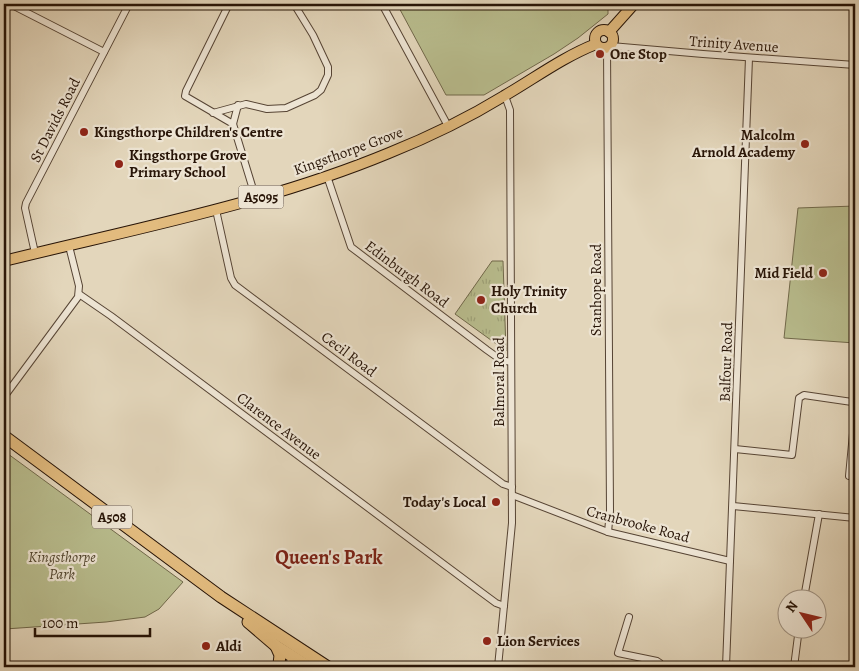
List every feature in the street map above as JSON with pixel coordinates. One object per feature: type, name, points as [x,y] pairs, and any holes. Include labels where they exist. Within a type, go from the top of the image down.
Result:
[{"type":"highway","name":"A508","points":[[4,436],[221,597],[277,641],[308,663],[326,666]]},
{"type":"highway","points":[[277,641],[293,652],[285,665]]},
{"type":"highway","points":[[285,665],[308,663]]},
{"type":"main road","points":[[609,32],[634,4]]},
{"type":"main road","points":[[601,31],[609,32],[613,38],[609,47],[600,48],[596,44],[597,33],[601,31]]},
{"type":"main road","name":"Kingsthorpe Grove","points":[[4,260],[216,210],[327,176],[389,153],[448,126],[505,96],[577,52],[596,44]]},
{"type":"street","points":[[10,4],[104,52]]},
{"type":"street","name":"St Davids Road","points":[[35,253],[25,206],[129,4]]},
{"type":"street","points":[[229,4],[185,93],[189,99],[233,124]]},
{"type":"street","points":[[214,113],[246,104],[267,109],[286,108],[316,95],[326,84],[328,67],[313,35],[294,4]]},
{"type":"street","points":[[382,4],[448,126]]},
{"type":"street","name":"Trinity Avenue","points":[[609,47],[855,65]]},
{"type":"street","name":"Stanhope Road","points":[[608,532],[610,501],[609,47]]},
{"type":"street","name":"Balfour Road","points":[[726,667],[736,449],[749,58]]},
{"type":"street","name":"Balmoral Road","points":[[498,667],[512,533],[510,110],[505,96]]},
{"type":"street","points":[[238,105],[233,124],[256,199]]},
{"type":"street","name":"Edinburgh Road","points":[[327,176],[351,247],[487,350],[501,360],[511,362]]},
{"type":"street","name":"Cecil Road","points":[[216,210],[231,278],[235,285],[503,484],[512,487]]},
{"type":"street","points":[[4,397],[79,294],[79,286],[69,246]]},
{"type":"street","name":"Clarence Avenue","points":[[79,294],[496,603],[504,606]]},
{"type":"street","points":[[736,449],[792,455],[799,398],[804,395],[852,402],[855,406]]},
{"type":"street","points":[[850,476],[853,458],[855,412]]},
{"type":"street","name":"Cranbrooke Road","points":[[512,495],[608,532],[730,561]]},
{"type":"street","points":[[733,506],[855,518]]},
{"type":"street","points":[[806,588],[819,514]]},
{"type":"street","points":[[629,617],[618,653],[657,661],[660,663],[660,667]]},
{"type":"street","points":[[794,667],[798,638]]},
{"type":"green space","points":[[397,4],[608,4],[608,14],[554,54],[484,95],[446,95]]},
{"type":"green space","name":"Mid Field","points":[[855,206],[855,343],[784,338],[798,208]]},
{"type":"green space","points":[[492,261],[503,261],[506,351],[455,314]]},
{"type":"green space","name":"Kingsthorpe Park","points":[[4,451],[183,582],[159,609],[145,617],[106,622],[5,629],[4,647]]},
{"type":"place","name":"One Stop","points":[[600,54]]},
{"type":"place","name":"Kingsthorpe Children's Centre","points":[[84,132]]},
{"type":"place","name":"Malcolm Arnold Academy","points":[[805,144]]},
{"type":"place","name":"Kingsthorpe Grove Primary School","points":[[119,164]]},
{"type":"place","name":"Mid Field","points":[[823,273]]},
{"type":"place","name":"Holy Trinity Church","points":[[481,300]]},
{"type":"place","name":"Today's Local","points":[[496,502]]},
{"type":"place","name":"Lion Services","points":[[487,641]]},
{"type":"place","name":"Aldi","points":[[206,646]]},
{"type":"district","name":"Queen's Park","points":[[329,557]]}]
